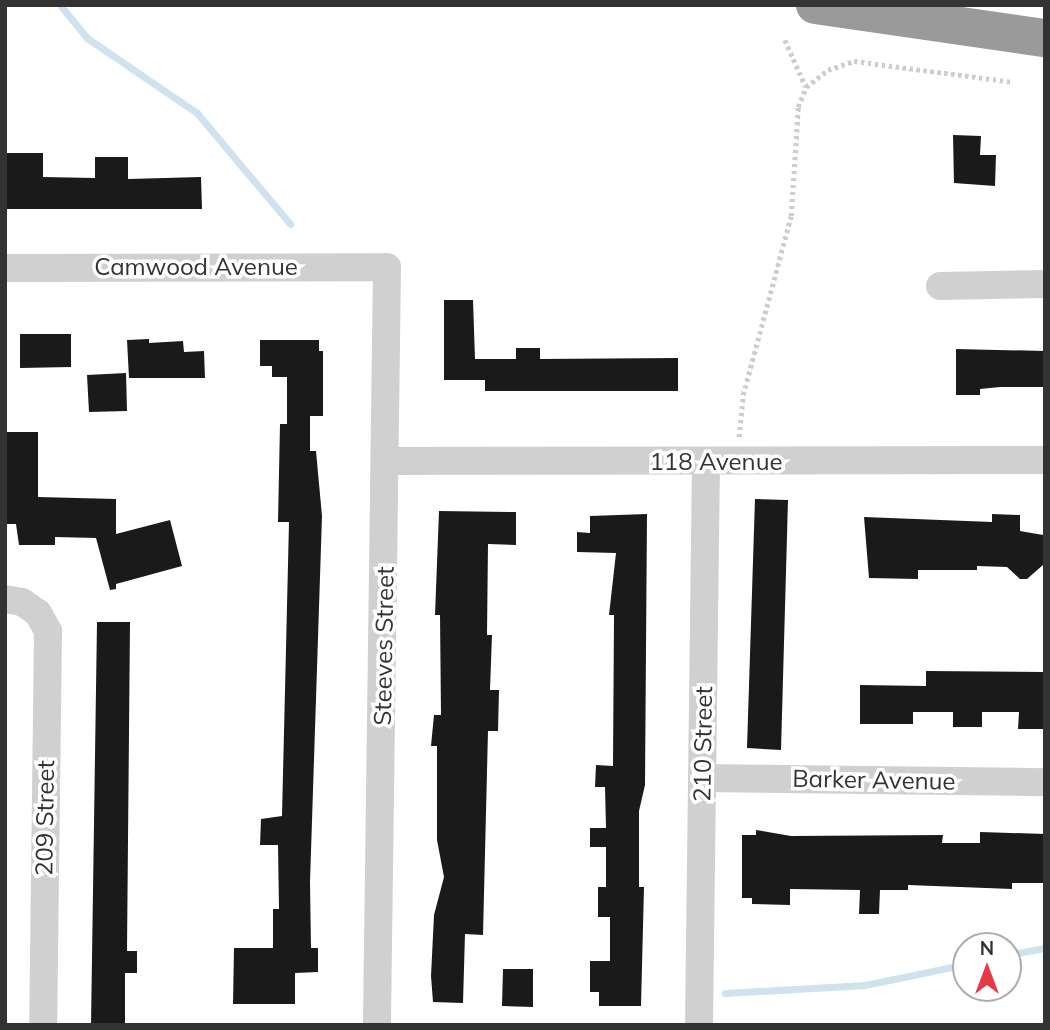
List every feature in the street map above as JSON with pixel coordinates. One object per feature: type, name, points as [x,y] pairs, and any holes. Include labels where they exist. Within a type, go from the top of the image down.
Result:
[{"type":"highway","points":[[833,7],[1045,38]]},
{"type":"street","name":"Camwood Avenue","points":[[5,268],[387,267]]},
{"type":"street","name":"Steeves Street","points":[[377,1025],[388,461],[387,267]]},
{"type":"street","points":[[940,285],[1045,284]]},
{"type":"street","name":"118 Avenue","points":[[388,461],[737,463],[1045,460]]},
{"type":"street","name":"210 Street","points":[[699,1025],[706,463]]},
{"type":"street","name":"209 Street","points":[[5,599],[22,602],[38,613],[48,631],[43,1025]]},
{"type":"street","name":"Barker Avenue","points":[[702,778],[1045,782]]},
{"type":"path","points":[[785,40],[806,87]]},
{"type":"path","points":[[737,463],[743,395],[791,216],[798,107],[806,87],[828,71],[854,61],[1013,82]]},
{"type":"building","points":[[953,135],[981,136],[980,155],[996,155],[995,186],[954,183]]},
{"type":"building","points":[[5,153],[43,153],[43,177],[95,178],[95,157],[128,157],[128,179],[201,177],[202,209],[5,209]]},
{"type":"building","points":[[444,300],[473,300],[475,359],[516,359],[516,348],[540,348],[540,359],[678,358],[678,391],[485,391],[485,380],[444,380]]},
{"type":"building","points":[[20,334],[71,334],[71,367],[20,368]]},
{"type":"building","points":[[149,339],[149,343],[183,341],[184,352],[204,351],[205,378],[129,378],[127,340]]},
{"type":"building","points":[[260,340],[319,340],[319,351],[323,351],[323,416],[310,416],[310,451],[316,451],[322,516],[310,882],[311,948],[318,948],[318,972],[295,973],[295,1004],[233,1004],[234,948],[273,948],[273,909],[279,909],[278,845],[260,845],[261,819],[282,816],[289,522],[278,522],[280,424],[287,424],[287,377],[272,377],[272,366],[260,366]]},
{"type":"building","points":[[956,349],[1045,351],[1045,387],[1000,387],[980,389],[980,395],[956,395]]},
{"type":"building","points":[[126,373],[127,411],[89,412],[87,375]]},
{"type":"building","points":[[5,432],[38,432],[38,497],[116,499],[116,534],[170,520],[182,566],[116,584],[116,589],[110,590],[96,538],[55,537],[55,545],[19,545],[16,524],[5,524]]},
{"type":"building","points":[[755,499],[788,500],[781,750],[747,748]]},
{"type":"building","points":[[439,511],[516,512],[516,545],[488,544],[487,635],[492,635],[490,690],[499,690],[498,731],[488,731],[483,935],[465,934],[463,1003],[433,1002],[431,976],[434,915],[444,877],[437,840],[437,746],[431,746],[434,715],[441,715],[440,615],[435,615]]},
{"type":"building","points":[[647,514],[645,785],[639,811],[639,887],[644,887],[641,1006],[599,1006],[599,992],[590,992],[590,961],[610,961],[610,917],[598,917],[598,887],[606,887],[606,847],[590,847],[590,828],[606,828],[605,787],[595,787],[596,765],[613,766],[614,615],[609,615],[616,553],[577,552],[577,532],[590,533],[590,516]]},
{"type":"building","points":[[992,514],[1020,515],[1020,531],[1043,535],[1043,565],[1027,579],[1020,579],[1007,567],[977,566],[977,570],[918,570],[918,579],[869,578],[864,517],[992,522]]},
{"type":"building","points":[[97,622],[130,622],[127,951],[137,951],[137,973],[125,973],[125,1025],[91,1025]]},
{"type":"building","points":[[926,671],[1045,672],[1045,729],[1018,729],[1019,712],[982,712],[982,727],[953,727],[953,712],[913,712],[913,724],[860,724],[860,685],[926,686]]},
{"type":"building","points":[[756,830],[791,836],[943,835],[942,843],[980,843],[980,832],[1045,834],[1045,883],[1012,883],[1012,889],[908,885],[908,890],[880,890],[879,914],[859,914],[860,890],[790,889],[790,905],[752,904],[752,898],[742,898],[742,835],[756,835]]},
{"type":"building","points":[[503,969],[533,969],[533,1007],[502,1006]]},
{"type":"waterway","points":[[60,5],[87,38],[197,113],[290,224]]},
{"type":"waterway","points":[[1022,952],[1045,948]]},
{"type":"waterway","points":[[725,993],[865,985],[952,967]]}]
